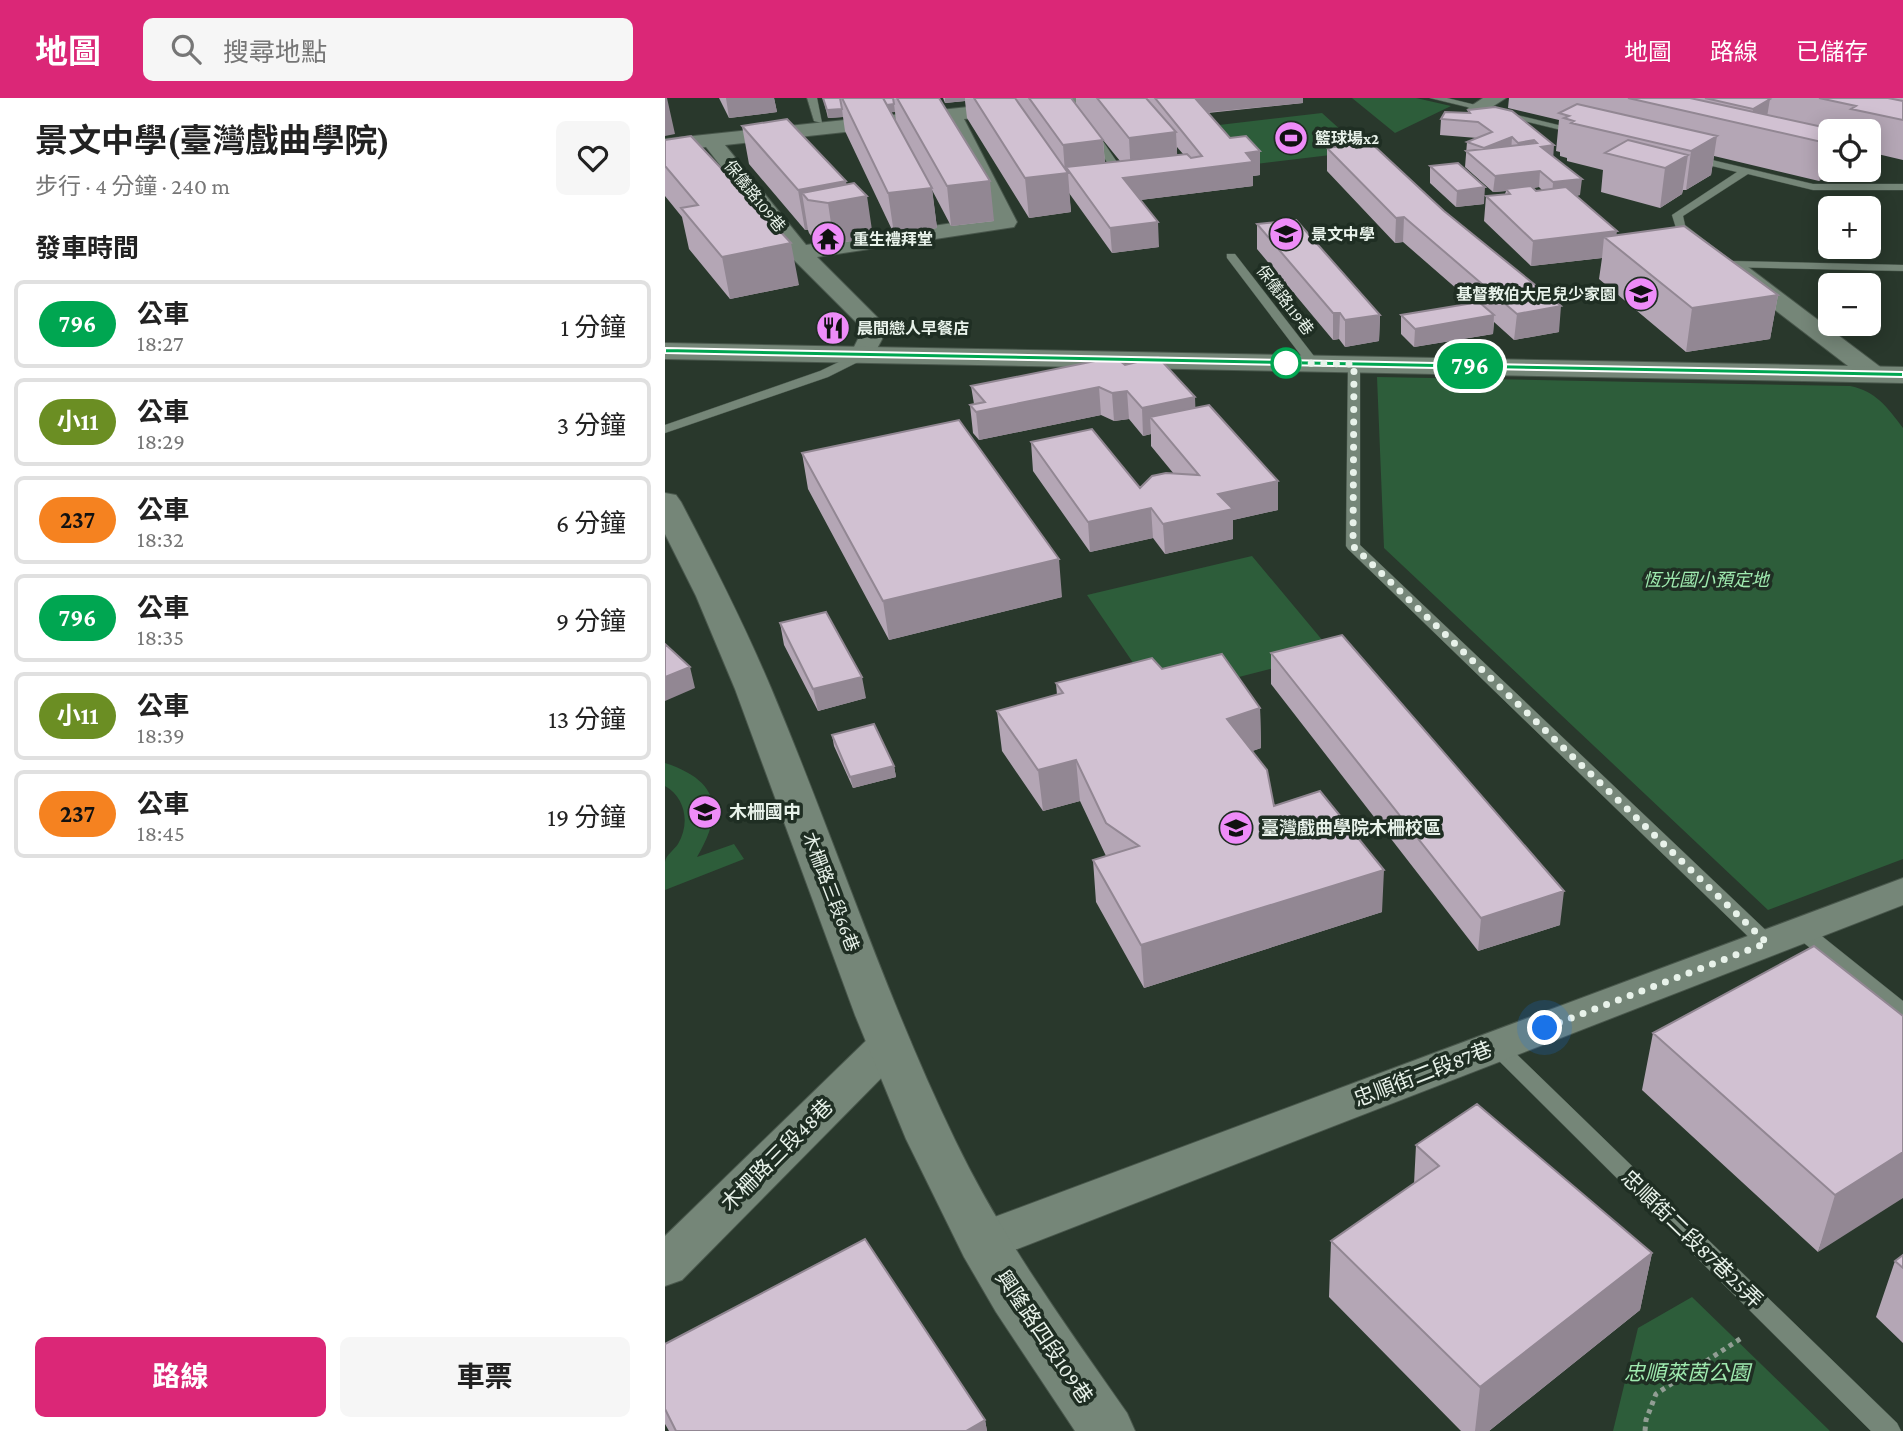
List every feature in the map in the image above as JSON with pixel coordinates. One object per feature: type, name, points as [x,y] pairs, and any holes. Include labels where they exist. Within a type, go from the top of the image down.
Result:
[{"type":"street","points":[[665,145],[953,114],[1076,107],[1107,98]]},
{"type":"street","points":[[1477,108],[1497,98]]},
{"type":"street","points":[[800,253],[1006,222],[953,114]]},
{"type":"street","name":"保儀路109巷","points":[[710,139],[800,253],[876,328],[862,355]]},
{"type":"street","points":[[1729,264],[1903,396]]},
{"type":"street","points":[[665,351],[1903,374]]},
{"type":"street","name":"木柵路三段66巷","points":[[665,502],[713,596],[753,689],[890,1043],[930,1139],[982,1242]]},
{"type":"street","name":"忠順街二段87巷","points":[[982,1242],[1903,891]]},
{"type":"street","name":"木柵路三段48巷","points":[[665,1266],[890,1043]]},
{"type":"street","name":"興隆路四段109巷","points":[[982,1242],[1015,1296],[1107,1431]]},
{"type":"lane","points":[[813,98],[819,121]]},
{"type":"lane","points":[[1435,98],[1598,136]]},
{"type":"lane","points":[[1086,123],[1122,177]]},
{"type":"lane","points":[[1679,155],[1813,187],[1903,187]]},
{"type":"lane","points":[[1746,171],[1677,215],[1681,226],[1729,264],[1903,268]]},
{"type":"lane","name":"保儀路119巷","points":[[1231,256],[1313,363]]},
{"type":"lane","points":[[665,429],[824,374],[862,355]]},
{"type":"lane","points":[[1354,364],[1353,546],[1784,937],[1903,1012]]},
{"type":"lane","name":"忠順街二段87巷25弄","points":[[1496,1046],[1888,1431]]},
{"type":"path","points":[[1645,1431],[1646,1420],[1657,1394],[1773,1318]]},
{"type":"green space","points":[[1352,98],[1416,98],[1451,106],[1395,133]]},
{"type":"green space","name":"籃球場x2","points":[[1322,113],[1364,151],[1256,164],[1219,125]]},
{"type":"green space","name":"恆光國小預定地","points":[[1377,377],[1850,386],[1867,392],[1880,401],[1903,428],[1903,859],[1768,910],[1384,548]]},
{"type":"green space","points":[[1252,556],[1333,653],[1157,698],[1087,595]]},
{"type":"green space","points":[[665,763],[697,779],[712,800],[711,825],[697,857],[734,844],[744,859],[665,890],[665,862],[682,836],[685,820],[678,797],[665,786]]},
{"type":"green space","name":"忠順萊茵公園","points":[[1692,1297],[1830,1431],[1613,1431],[1638,1328]]},
{"type":"building","points":[[823,98],[840,98],[842,109],[827,110]]},
{"type":"building","points":[[842,98],[883,98],[932,188],[888,193]]},
{"type":"building","points":[[883,98],[893,98],[894,104],[887,105]]},
{"type":"building","points":[[897,98],[939,98],[990,181],[947,186]]},
{"type":"building","points":[[974,98],[1015,98],[1068,173],[1025,178]]},
{"type":"building","points":[[1029,98],[1071,98],[1103,140],[1063,145]]},
{"type":"building","points":[[1097,98],[1146,98],[1176,132],[1129,138]]},
{"type":"building","points":[[1155,98],[1195,98],[1230,138],[1246,136],[1260,151],[1246,153],[1253,162],[1123,178],[1158,222],[1110,228],[1066,167],[1187,154],[1191,158],[1202,156]]},
{"type":"building","points":[[1628,98],[1690,98],[1818,126],[1818,141]]},
{"type":"building","points":[[1705,98],[1767,98],[1770,99],[1753,109]]},
{"type":"building","points":[[1819,98],[1888,98],[1903,101],[1903,120],[1851,109],[1856,106]]},
{"type":"building","points":[[1577,104],[1717,136],[1691,151],[1571,123],[1574,121],[1564,118],[1569,116],[1559,113]]},
{"type":"building","points":[[1495,107],[1512,111],[1554,145],[1541,147],[1582,179],[1553,182],[1540,171],[1495,176],[1466,151],[1537,143],[1534,140],[1518,143],[1512,137],[1484,148],[1467,142],[1492,132],[1478,122],[1441,119],[1445,112],[1470,113],[1468,110]]},
{"type":"building","points":[[787,119],[846,181],[798,190],[742,126]]},
{"type":"building","points":[[691,136],[791,243],[722,257],[681,208],[698,205],[665,166],[665,140]]},
{"type":"building","points":[[1628,140],[1688,155],[1665,168],[1605,153]]},
{"type":"building","points":[[1370,142],[1444,211],[1561,306],[1517,314],[1404,217],[1396,218],[1327,148]]},
{"type":"building","points":[[1458,163],[1485,187],[1457,191],[1430,166]]},
{"type":"building","points":[[854,183],[867,196],[828,203],[808,200],[802,193]]},
{"type":"building","points":[[1531,186],[1536,191],[1566,187],[1617,231],[1533,241],[1486,196],[1510,194],[1506,189]]},
{"type":"building","points":[[1296,220],[1380,315],[1345,320],[1340,313],[1333,313],[1257,224]]},
{"type":"building","points":[[1684,226],[1778,295],[1692,308],[1604,237]]},
{"type":"building","points":[[1479,302],[1494,315],[1415,329],[1401,315]]},
{"type":"building","points":[[1115,357],[1125,365],[1158,357],[1195,397],[1142,408],[1127,391],[1112,393],[1099,387],[976,412],[970,405],[985,402],[971,386]]},
{"type":"building","points":[[1209,405],[1278,481],[1218,494],[1233,509],[1163,524],[1151,508],[1088,522],[1031,442],[1092,429],[1140,488],[1152,476],[1166,473],[1199,475],[1150,417]]},
{"type":"building","points":[[959,420],[1059,559],[883,601],[802,453]]},
{"type":"building","points":[[826,612],[862,677],[813,689],[780,623]]},
{"type":"building","points":[[1342,635],[1564,891],[1481,918],[1271,653]]},
{"type":"building","points":[[665,644],[690,667],[665,677]]},
{"type":"building","points":[[1222,654],[1260,708],[1227,719],[1267,770],[1274,806],[1320,791],[1384,870],[1141,945],[1093,860],[1139,846],[1106,823],[1076,760],[1038,770],[997,711],[1063,693],[1056,683],[1152,658],[1162,669]]},
{"type":"building","points":[[874,724],[894,766],[850,777],[832,735]]},
{"type":"building","points":[[1814,946],[1903,1016],[1903,1152],[1835,1195],[1653,1033]]},
{"type":"building","points":[[1477,1104],[1652,1253],[1480,1387],[1331,1241],[1439,1166],[1416,1145]]},
{"type":"building","points":[[865,1239],[985,1420],[966,1431],[676,1431],[665,1409],[665,1344]]},
{"type":"building","points":[[1903,1255],[1903,1268],[1895,1261]]},
{"type":"bus line","name":"796","points":[[665,351],[1903,375]]},
{"type":"place","name":"籃球場x2","points":[[1291,138]]},
{"type":"place","name":"景文中學","points":[[1286,234]]},
{"type":"place","name":"重生禮拜堂","points":[[828,239]]},
{"type":"place","name":"基督教伯大尼兒少家園","points":[[1641,294]]},
{"type":"place","name":"晨間戀人早餐店","points":[[833,328]]},
{"type":"place","name":"木柵國中","points":[[705,812]]},
{"type":"place","name":"臺灣戲曲學院木柵校區","points":[[1236,828]]},
{"type":"route","points":[[1286,363],[1354,364],[1353,546],[1767,943],[1545,1028]]}]
